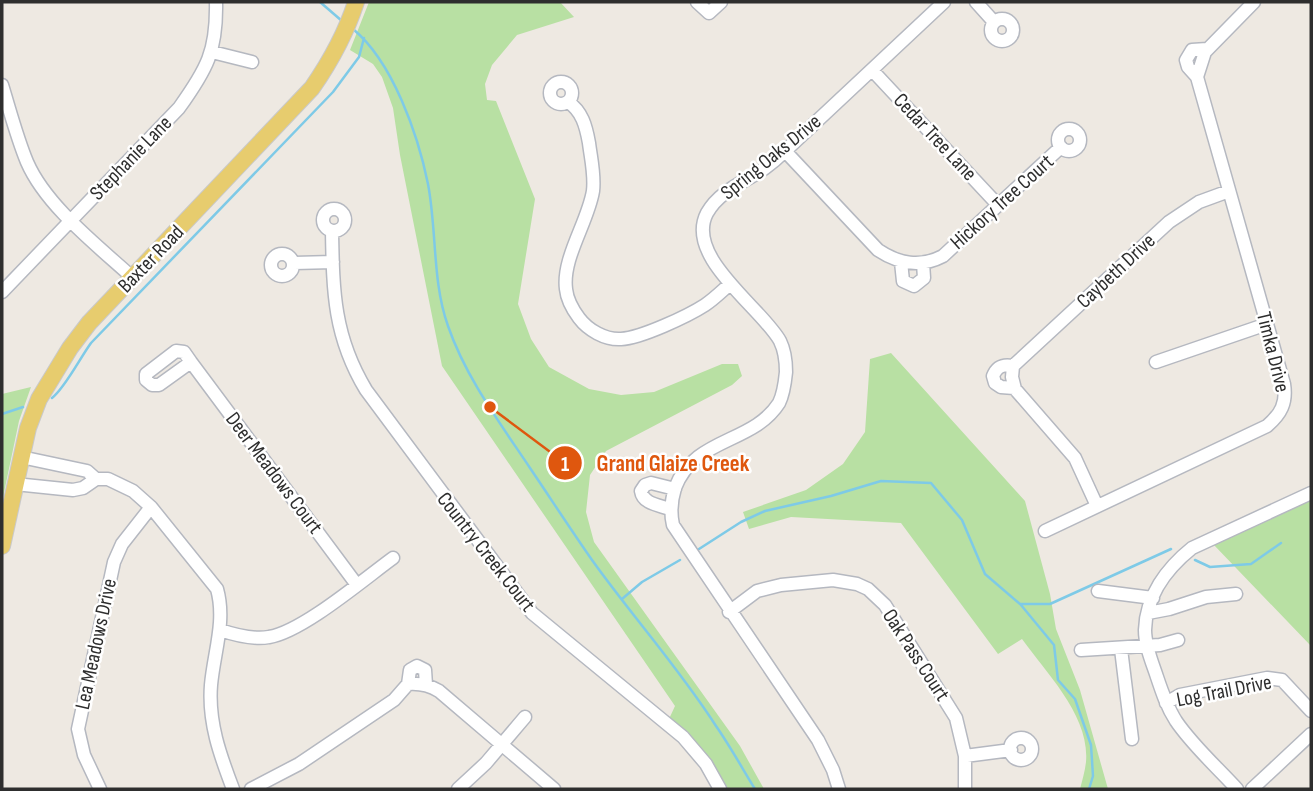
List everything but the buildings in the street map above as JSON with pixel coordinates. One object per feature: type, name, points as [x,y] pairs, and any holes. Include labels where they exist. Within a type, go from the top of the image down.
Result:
[{"type":"main road","name":"Baxter Road","points":[[2,546],[21,457],[39,399],[51,377],[89,323],[312,88],[338,45],[355,4]]},
{"type":"street","name":"Stephanie Lane","points":[[2,292],[179,108],[201,78],[212,52],[216,2]]},
{"type":"street","points":[[697,2],[709,13],[721,2]]},
{"type":"street","name":"Spring Oaks Drive","points":[[670,509],[675,489],[688,465],[704,452],[762,421],[777,405],[784,389],[786,365],[780,343],[766,321],[730,284],[710,258],[705,226],[707,214],[723,194],[746,177],[765,169],[944,2]]},
{"type":"street","points":[[976,2],[994,22]]},
{"type":"street","name":"Timka Drive","points":[[1045,531],[1267,426],[1284,404],[1286,396],[1267,324],[1197,77],[1199,63],[1207,49],[1254,2]]},
{"type":"street","points":[[212,52],[252,62]]},
{"type":"street","name":"Cedar Tree Lane","points":[[872,70],[998,205]]},
{"type":"street","points":[[2,85],[28,163],[43,188],[71,219],[133,278]]},
{"type":"street","points":[[568,102],[575,106],[584,122],[593,164],[593,190],[566,277],[568,299],[580,320],[599,334],[619,339],[634,336],[668,324],[705,305],[730,284]]},
{"type":"street","name":"Hickory Tree Court","points":[[923,263],[943,256],[1062,147]]},
{"type":"street","points":[[785,151],[878,250],[901,262],[923,263],[924,278],[914,286],[903,281],[900,273],[901,262]]},
{"type":"street","name":"Caybeth Drive","points":[[1097,506],[1075,458],[1014,388],[1001,387],[995,383],[993,376],[996,369],[1002,366],[1013,366],[1169,222],[1199,202],[1229,191]]},
{"type":"street","name":"Country Creek Court","points":[[332,232],[338,323],[346,353],[366,390],[532,613],[683,737],[706,764],[720,789]]},
{"type":"street","points":[[293,263],[333,262]]},
{"type":"street","points":[[1156,362],[1267,324]]},
{"type":"street","name":"Deer Meadows Court","points":[[191,362],[357,585]]},
{"type":"street","points":[[1013,366],[1014,388]]},
{"type":"street","points":[[21,457],[86,471],[96,478],[121,484],[151,507],[217,589],[220,600],[220,630],[210,702],[215,739],[233,789]]},
{"type":"street","points":[[15,484],[73,490],[83,488],[96,478]]},
{"type":"street","points":[[675,489],[651,483],[645,485],[641,491],[647,501],[670,509],[677,534],[818,740],[839,789]]},
{"type":"street","points":[[1237,789],[1182,730],[1166,703],[1147,646],[1145,630],[1148,612],[1161,579],[1177,560],[1192,548],[1311,493]]},
{"type":"street","name":"Lea Meadows Drive","points":[[100,789],[80,743],[79,716],[114,562],[122,544],[151,507]]},
{"type":"street","points":[[220,630],[258,638],[281,634],[295,628],[393,558]]},
{"type":"street","name":"Oak Pass Court","points":[[729,612],[757,591],[768,587],[833,580],[857,584],[868,589],[885,605],[950,707],[960,731],[965,756],[965,789]]},
{"type":"street","points":[[1098,591],[1134,593],[1153,598]]},
{"type":"street","points":[[1148,612],[1169,609],[1206,597],[1236,594]]},
{"type":"street","points":[[1081,650],[1121,649],[1178,640]]},
{"type":"street","points":[[1121,649],[1132,739]]},
{"type":"street","name":"Log Trail Drive","points":[[1166,703],[1180,695],[1267,678],[1282,680],[1311,711]]},
{"type":"street","points":[[251,789],[299,764],[417,684],[439,691],[554,789]]},
{"type":"street","points":[[458,789],[525,717]]},
{"type":"street","points":[[1252,789],[1311,734]]},
{"type":"street","points":[[965,756],[1011,750]]},
{"type":"green space","points":[[369,2],[560,2],[574,17],[517,35],[492,65],[485,84],[487,100],[496,101],[535,199],[518,304],[531,339],[549,367],[589,389],[621,395],[654,392],[722,364],[738,364],[742,376],[732,385],[606,451],[590,475],[586,512],[594,542],[740,746],[764,789],[726,789],[702,751],[669,719],[675,706],[442,366],[393,108],[382,77],[373,64],[350,50]]},
{"type":"green space","points":[[891,353],[1025,501],[1050,594],[1056,629],[1080,690],[1108,789],[1080,789],[1086,762],[1081,728],[1065,696],[1022,639],[998,654],[901,523],[791,517],[749,529],[743,512],[806,490],[843,464],[865,432],[870,359]]},
{"type":"green space","points":[[31,387],[19,421],[2,502],[2,394]]},
{"type":"green space","points":[[1311,499],[1311,646],[1213,544]]},
{"type":"waterway","points":[[320,2],[342,21]]},
{"type":"waterway","points":[[353,29],[367,43],[392,80],[418,144],[431,202],[439,291],[448,326],[464,364],[584,549],[702,705],[755,789]]},
{"type":"waterway","points":[[52,398],[91,343],[333,92],[359,57],[364,38]]},
{"type":"waterway","points":[[2,414],[23,407]]},
{"type":"waterway","points":[[699,549],[741,522],[765,511],[881,481],[931,483],[962,520],[985,574],[1020,604],[1050,604],[1171,549]]},
{"type":"waterway","points":[[1195,560],[1210,567],[1251,564],[1281,543]]},
{"type":"waterway","points":[[622,599],[642,582],[680,560]]},
{"type":"waterway","points":[[1021,605],[1054,645],[1058,680],[1075,699],[1091,745],[1093,776],[1089,789]]},
{"type":"place","name":"Grand Glaize Creek","points":[[490,407]]}]
